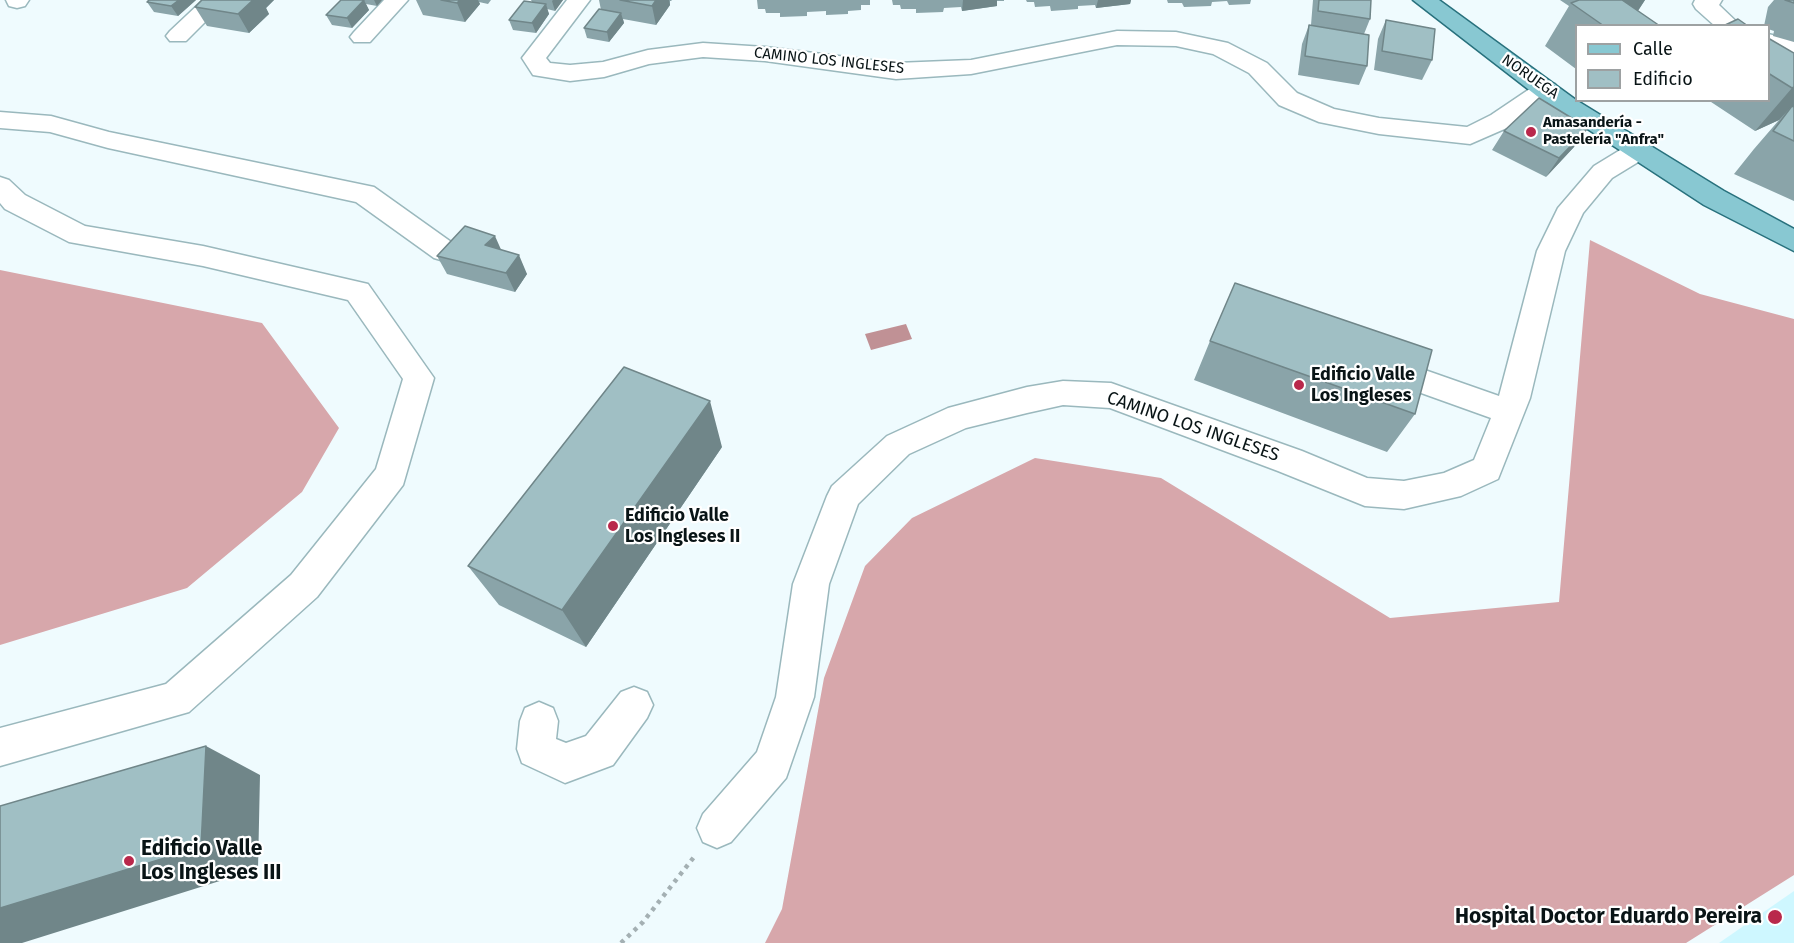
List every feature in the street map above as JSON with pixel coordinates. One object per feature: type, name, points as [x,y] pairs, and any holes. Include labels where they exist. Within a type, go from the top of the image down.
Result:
[{"type":"main road","name":"NORUEGA","points":[[1424,0],[1546,90],[1714,198],[1794,241]]},
{"type":"street","points":[[178,36],[216,0]]},
{"type":"street","points":[[362,37],[397,0]]},
{"type":"street","name":"CAMINO LOS INGLESES","points":[[579,0],[534,58],[542,70],[581,72],[604,69],[648,57],[703,50],[765,54],[896,71],[970,67],[1117,38],[1176,39],[1220,48],[1258,68],[1288,99],[1328,116],[1379,126],[1470,136],[1500,121],[1546,90]]},
{"type":"street","points":[[1711,0],[1704,4],[1728,24]]},
{"type":"street","points":[[1770,41],[1794,47]]},
{"type":"street","points":[[1770,51],[1794,65]]},
{"type":"street","points":[[0,120],[51,124],[108,140],[364,194],[444,251]]},
{"type":"street","name":"CAMINO LOS INGLESES","points":[[717,828],[772,764],[795,697],[811,584],[844,496],[898,445],[959,417],[1027,400],[1063,393],[1111,396],[1290,461],[1365,492],[1404,495],[1449,486],[1486,469],[1509,412],[1551,251],[1572,208],[1603,172],[1639,150]]},
{"type":"street","points":[[0,186],[15,202],[79,235],[203,256],[358,292],[419,378],[391,475],[304,586],[176,699],[0,747]]},
{"type":"street","points":[[1357,358],[1509,412]]},
{"type":"street","points":[[539,721],[536,749],[566,763],[599,751],[633,705]]},
{"type":"path","points":[[621,943],[644,922],[717,828]]},
{"type":"shaded area","points":[[1590,240],[1700,294],[1794,319],[1794,875],[1686,943],[765,943],[782,909],[824,678],[865,566],[912,518],[1035,458],[1161,478],[1390,618],[1559,602]]},
{"type":"shaded area","points":[[0,270],[262,323],[339,428],[302,492],[187,588],[0,645]]},
{"type":"shaded area","points":[[906,324],[912,339],[871,350],[865,334]]},
{"type":"shaded area","name":"Hospital Doctor Eduardo Pereira","points":[[1794,891],[1794,943],[1719,943]]},
{"type":"building","points":[[149,0],[179,0],[171,6],[147,2]]},
{"type":"building","points":[[202,0],[253,0],[238,14],[195,7]]},
{"type":"building","points":[[341,0],[364,0],[347,18],[326,15]]},
{"type":"building","points":[[441,0],[460,0],[457,3]]},
{"type":"building","points":[[620,0],[656,0],[652,6]]},
{"type":"building","points":[[1319,0],[1371,0],[1370,19],[1318,11]]},
{"type":"building","points":[[1579,0],[1622,0],[1657,24],[1601,24],[1571,3]]},
{"type":"building","points":[[524,1],[546,4],[532,23],[509,20]]},
{"type":"building","points":[[599,9],[621,13],[607,32],[584,28]]},
{"type":"building","points":[[1738,19],[1745,24],[1727,24]]},
{"type":"building","points":[[1386,20],[1435,29],[1432,60],[1382,51]]},
{"type":"building","points":[[1309,25],[1369,35],[1367,66],[1305,56]]},
{"type":"building","points":[[1770,39],[1794,53],[1794,87],[1792,88],[1770,74]]},
{"type":"building","points":[[1539,98],[1588,128],[1559,158],[1504,131]]},
{"type":"building","points":[[1792,106],[1794,107],[1794,141],[1773,131]]},
{"type":"building","points":[[465,226],[495,236],[485,245],[519,255],[506,273],[437,256]]},
{"type":"building","points":[[1235,283],[1432,350],[1415,414],[1210,341]]},
{"type":"building","points":[[624,367],[710,401],[562,610],[468,566]]},
{"type":"building","points":[[206,746],[201,847],[0,908],[0,806]]},
{"type":"place","name":"Amasandería - Pastelería \"Anfra\"","points":[[1531,132]]},
{"type":"place","name":"Edificio Valle Los Ingleses","points":[[1299,385]]},
{"type":"place","name":"Edificio Valle Los Ingleses II","points":[[613,526]]},
{"type":"place","name":"Edificio Valle Los Ingleses III","points":[[129,861]]},
{"type":"place","name":"Hospital Doctor Eduardo Pereira","points":[[1775,917]]}]
